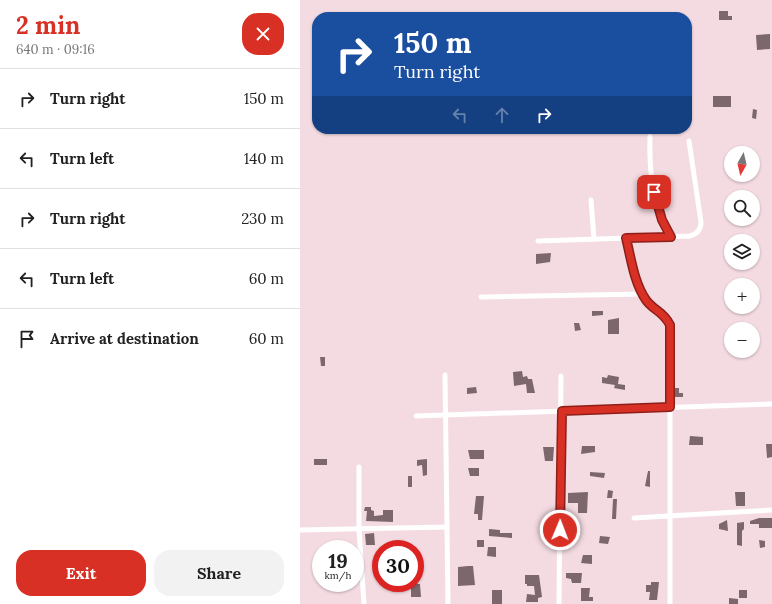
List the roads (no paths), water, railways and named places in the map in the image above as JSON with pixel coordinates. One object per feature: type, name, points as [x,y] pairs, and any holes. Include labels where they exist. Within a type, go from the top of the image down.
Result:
[{"type":"street","points":[[650,136],[649,160],[652,183],[658,211],[671,237]]},
{"type":"street","points":[[538,241],[671,237],[690,236],[696,234],[701,226],[690,141]]},
{"type":"street","points":[[591,200],[594,239]]},
{"type":"street","points":[[626,238],[633,269],[643,294],[651,306],[666,317],[670,325],[670,604]]},
{"type":"street","points":[[481,297],[643,294]]},
{"type":"street","points":[[445,375],[448,604]]},
{"type":"street","points":[[559,604],[562,411],[561,376]]},
{"type":"street","points":[[416,416],[772,404]]},
{"type":"street","points":[[359,467],[359,529],[364,604]]},
{"type":"street","points":[[634,518],[772,510]]},
{"type":"street","points":[[300,530],[447,527]]}]
